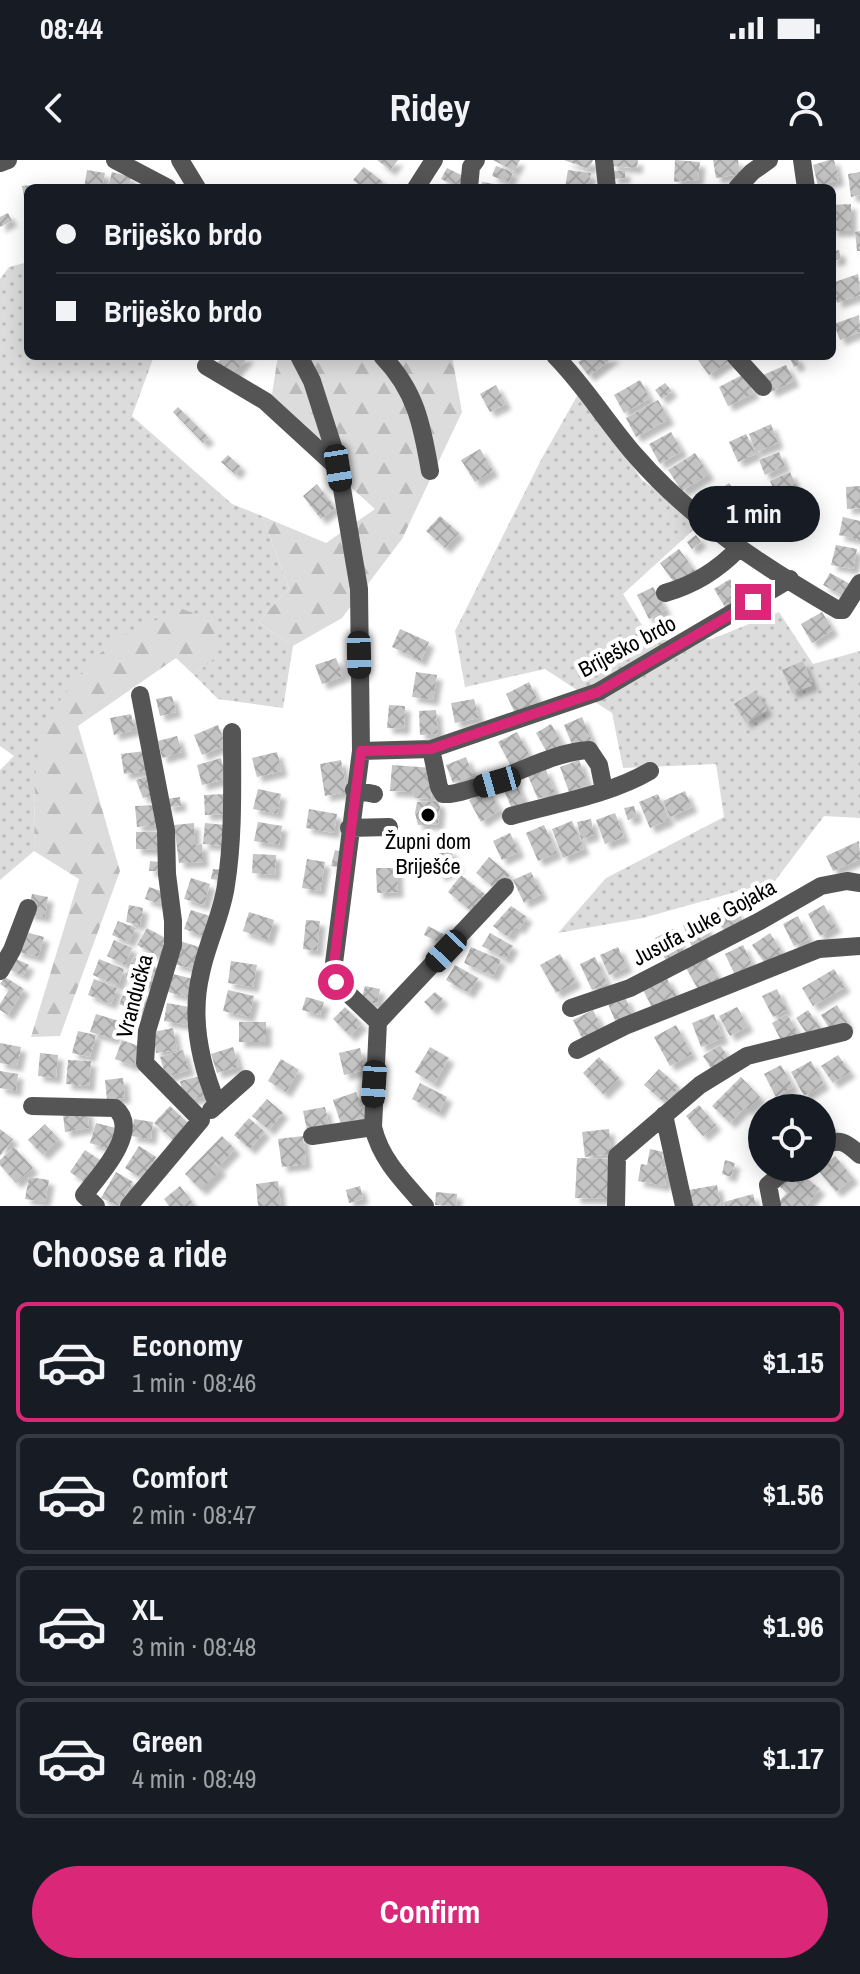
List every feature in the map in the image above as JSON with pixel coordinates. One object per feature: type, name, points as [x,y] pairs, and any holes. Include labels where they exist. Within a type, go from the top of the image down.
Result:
[{"type":"street","points":[[0,163],[8,160]]},
{"type":"street","points":[[115,160],[160,184]]},
{"type":"street","points":[[180,160],[195,184]]},
{"type":"street","points":[[419,184],[434,160]]},
{"type":"street","points":[[469,184],[471,167],[476,160]]},
{"type":"street","points":[[604,160],[607,184]]},
{"type":"street","points":[[741,184],[769,160]]},
{"type":"street","points":[[802,160],[805,184]]},
{"type":"street","points":[[301,360],[312,381],[338,468],[359,589],[361,751],[333,971],[336,982],[378,1022]]},
{"type":"street","points":[[385,360],[408,387],[419,416],[430,471]]},
{"type":"street","points":[[559,360],[591,396],[634,454],[693,515],[831,606],[843,610],[860,583]]},
{"type":"street","points":[[739,360],[763,387]]},
{"type":"street","points":[[206,366],[265,401],[338,468]]},
{"type":"street","points":[[665,593],[682,589],[724,564],[739,548]]},
{"type":"street","name":"Briješko brdo","points":[[361,751],[431,749],[598,692],[790,579]]},
{"type":"street","name":"Vrandučka","points":[[140,695],[166,830],[173,945],[147,1031],[145,1063],[201,1120]]},
{"type":"street","points":[[217,1104],[206,1078],[196,1036],[200,976],[226,887],[232,809],[232,732]]},
{"type":"street","points":[[431,749],[443,794],[451,795],[497,782],[567,754],[589,750],[599,765],[604,790]]},
{"type":"street","points":[[511,816],[635,780],[650,771]]},
{"type":"street","points":[[354,790],[374,794]]},
{"type":"street","points":[[349,828],[389,827]]},
{"type":"street","name":"Jusufa Juke Gojaka","points":[[571,1008],[630,988],[821,886],[847,881],[860,883]]},
{"type":"street","points":[[425,1206],[388,1164],[373,1127],[378,1022],[505,887]]},
{"type":"street","points":[[0,971],[6,949],[28,908]]},
{"type":"street","points":[[577,1050],[625,1026],[819,949],[860,946]]},
{"type":"street","points":[[616,1206],[617,1156],[700,1085],[747,1056],[844,1032]]},
{"type":"street","points":[[129,1206],[201,1120],[246,1079]]},
{"type":"street","points":[[32,1106],[115,1108],[121,1113],[124,1121],[122,1138],[109,1163],[84,1195],[96,1206]]},
{"type":"street","points":[[664,1115],[684,1206]]},
{"type":"street","points":[[312,1136],[373,1127]]},
{"type":"street","points":[[836,1140],[841,1140],[860,1155]]},
{"type":"street","points":[[772,1182],[768,1185],[772,1206]]},
{"type":"green space","points":[[24,263],[24,360],[153,360],[132,416],[232,504],[262,516],[289,588],[258,622],[293,646],[283,708],[218,699],[194,675],[217,656],[120,636],[35,777],[34,851],[0,880],[0,770],[14,756],[0,746],[0,279],[9,267]]},
{"type":"green space","points":[[277,360],[453,360],[462,412],[402,539],[342,618],[293,646],[258,622],[289,588],[262,516],[326,543],[375,509],[269,413]]},
{"type":"green space","points":[[581,389],[642,480],[702,522],[623,594],[651,640],[712,639],[779,612],[813,664],[860,651],[860,818],[824,816],[775,881],[643,918],[558,933],[606,878],[724,817],[716,764],[623,768],[612,713],[545,669],[465,687],[455,631],[542,458]]},
{"type":"green space","points":[[182,609],[213,620],[217,656],[194,675],[176,658],[78,726],[120,871],[60,1036],[31,1037],[79,879],[34,851],[35,777],[44,721],[89,663],[120,636]]},
{"type":"building","points":[[377,160],[398,160],[390,170]]},
{"type":"building","points":[[493,160],[520,160],[514,171]]},
{"type":"building","points":[[564,160],[593,160],[589,169]]},
{"type":"building","points":[[611,160],[638,160],[637,168],[611,166]]},
{"type":"building","points":[[675,160],[700,162],[698,180],[674,182]]},
{"type":"building","points":[[713,160],[738,160],[740,174],[716,178]]},
{"type":"building","points":[[834,160],[839,180],[818,184],[813,165]]},
{"type":"building","points":[[496,166],[513,172],[509,182],[492,176]]},
{"type":"building","points":[[364,167],[383,182],[358,184],[353,180]]},
{"type":"building","points":[[447,168],[465,177],[462,184],[441,179]]},
{"type":"building","points":[[87,170],[105,173],[103,184],[85,184]]},
{"type":"building","points":[[568,170],[591,173],[589,184],[566,184]]},
{"type":"building","points":[[613,171],[625,171],[625,178],[613,179]]},
{"type":"building","points":[[112,172],[131,177],[129,184],[109,184]]},
{"type":"building","points":[[860,172],[860,195],[851,197],[848,174]]},
{"type":"building","points":[[851,204],[851,231],[836,231],[836,205]]},
{"type":"building","points":[[8,213],[12,221],[0,227],[0,217]]},
{"type":"building","points":[[860,231],[860,251],[857,251],[855,232]]},
{"type":"building","points":[[858,274],[860,295],[837,303],[836,282]]},
{"type":"building","points":[[859,315],[860,332],[840,340],[836,323]]},
{"type":"building","points":[[220,360],[246,360],[233,375],[218,362]]},
{"type":"building","points":[[581,360],[610,360],[589,376],[578,362]]},
{"type":"building","points":[[698,360],[731,360],[709,375]]},
{"type":"building","points":[[791,360],[798,360],[800,364],[794,367]]},
{"type":"building","points":[[786,365],[794,381],[771,392],[763,375]]},
{"type":"building","points":[[744,374],[754,393],[728,406],[719,387]]},
{"type":"building","points":[[640,380],[650,398],[624,413],[614,395]]},
{"type":"building","points":[[665,383],[672,391],[662,399],[655,390]]},
{"type":"building","points":[[496,385],[506,404],[490,412],[480,394]]},
{"type":"building","points":[[658,400],[669,419],[636,437],[626,418]]},
{"type":"building","points":[[178,407],[209,438],[203,443],[173,412]]},
{"type":"building","points":[[771,424],[778,443],[756,452],[749,434]]},
{"type":"building","points":[[671,432],[682,451],[660,464],[649,444]]},
{"type":"building","points":[[746,434],[756,454],[738,462],[729,442]]},
{"type":"building","points":[[480,449],[493,471],[475,482],[461,460]]},
{"type":"building","points":[[779,452],[785,466],[765,475],[759,460]]},
{"type":"building","points":[[695,453],[709,474],[682,491],[668,470]]},
{"type":"building","points":[[228,455],[241,467],[235,474],[221,462]]},
{"type":"building","points":[[790,472],[798,489],[777,498],[770,481]]},
{"type":"building","points":[[729,483],[741,499],[719,516],[706,501]]},
{"type":"building","points":[[317,484],[335,508],[321,519],[303,496]]},
{"type":"building","points":[[860,486],[860,508],[847,509],[846,487]]},
{"type":"building","points":[[802,493],[810,507],[798,514],[790,500]]},
{"type":"building","points":[[440,516],[459,533],[445,548],[426,531]]},
{"type":"building","points":[[843,517],[860,521],[860,540],[839,535]]},
{"type":"building","points":[[696,535],[701,542],[692,549],[687,542]]},
{"type":"building","points":[[836,545],[857,549],[853,569],[831,565]]},
{"type":"building","points":[[679,549],[695,571],[676,585],[660,563]]},
{"type":"building","points":[[830,573],[850,584],[843,596],[823,585]]},
{"type":"building","points":[[730,579],[743,600],[727,610],[714,589]]},
{"type":"building","points":[[653,587],[666,610],[649,619],[637,595]]},
{"type":"building","points":[[822,612],[833,630],[812,643],[801,624]]},
{"type":"building","points":[[400,629],[429,642],[421,661],[392,647]]},
{"type":"building","points":[[336,658],[343,676],[322,684],[315,665]]},
{"type":"building","points":[[803,661],[813,685],[792,693],[782,670]]},
{"type":"building","points":[[416,672],[437,675],[433,700],[412,697]]},
{"type":"building","points":[[529,682],[540,705],[517,717],[506,694]]},
{"type":"building","points":[[755,691],[767,710],[746,723],[734,704]]},
{"type":"building","points":[[172,696],[176,712],[160,716],[156,699]]},
{"type":"building","points":[[474,699],[479,718],[455,723],[451,703]]},
{"type":"building","points":[[389,705],[405,706],[404,729],[387,728]]},
{"type":"building","points":[[436,710],[438,734],[420,735],[419,711]]},
{"type":"building","points":[[131,714],[135,730],[114,735],[110,718]]},
{"type":"building","points":[[582,717],[592,741],[574,749],[564,725]]},
{"type":"building","points":[[551,724],[563,745],[548,754],[536,733]]},
{"type":"building","points":[[218,725],[226,745],[202,755],[194,735]]},
{"type":"building","points":[[517,732],[531,758],[512,768],[498,742]]},
{"type":"building","points":[[177,736],[182,752],[162,758],[158,741]]},
{"type":"building","points":[[145,751],[147,771],[124,774],[121,754]]},
{"type":"building","points":[[277,752],[282,771],[257,777],[252,758]]},
{"type":"building","points":[[466,757],[473,775],[453,783],[446,765]]},
{"type":"building","points":[[221,758],[226,779],[202,785],[197,765]]},
{"type":"building","points":[[341,760],[347,792],[325,796],[320,764]]},
{"type":"building","points":[[579,760],[588,785],[569,792],[560,767]]},
{"type":"building","points":[[392,765],[433,768],[431,799],[415,798],[412,792],[390,791]]},
{"type":"building","points":[[545,768],[555,792],[538,799],[528,776]]},
{"type":"building","points":[[148,776],[154,795],[143,798],[136,780]]},
{"type":"building","points":[[515,780],[525,803],[512,809],[502,785]]},
{"type":"building","points":[[258,789],[281,794],[277,814],[253,809]]},
{"type":"building","points":[[488,789],[500,810],[481,822],[469,800]]},
{"type":"building","points":[[685,791],[692,807],[670,817],[663,801]]},
{"type":"building","points":[[224,794],[226,814],[205,815],[204,795]]},
{"type":"building","points":[[658,794],[669,820],[650,828],[639,802]]},
{"type":"building","points":[[180,797],[181,806],[168,807],[167,799]]},
{"type":"building","name":"Župni dom Briješće","points":[[438,801],[438,824],[418,825],[415,813],[417,802]]},
{"type":"building","points":[[157,805],[158,825],[137,827],[135,806]]},
{"type":"building","points":[[634,806],[637,817],[628,820],[624,808]]},
{"type":"building","points":[[309,809],[337,814],[334,833],[306,828]]},
{"type":"building","points":[[615,813],[624,837],[605,844],[596,820]]},
{"type":"building","points":[[591,819],[594,835],[581,839],[577,822]]},
{"type":"building","points":[[572,821],[584,849],[563,858],[552,829]]},
{"type":"building","points":[[258,822],[282,826],[279,845],[254,841]]},
{"type":"building","points":[[194,823],[195,845],[202,844],[203,862],[179,863],[174,825]]},
{"type":"building","points":[[205,823],[226,825],[225,846],[203,844]]},
{"type":"building","points":[[544,825],[557,853],[538,861],[526,833]]},
{"type":"building","points":[[136,832],[159,832],[159,850],[136,849]]},
{"type":"building","points":[[510,833],[519,852],[502,860],[493,841]]},
{"type":"building","points":[[859,841],[860,859],[833,871],[826,856]]},
{"type":"building","points":[[450,849],[458,867],[440,876],[431,857]]},
{"type":"building","points":[[335,850],[342,852],[338,867],[331,866]]},
{"type":"building","points":[[253,854],[276,855],[275,875],[252,873]]},
{"type":"building","points":[[489,857],[510,875],[497,890],[476,873]]},
{"type":"building","points":[[307,859],[325,862],[320,891],[302,888]]},
{"type":"building","points":[[150,861],[159,862],[158,871],[149,871]]},
{"type":"building","points":[[376,868],[397,868],[398,892],[377,893]]},
{"type":"building","points":[[213,869],[226,870],[225,881],[211,879]]},
{"type":"building","points":[[531,872],[542,894],[524,903],[513,880]]},
{"type":"building","points":[[461,875],[486,895],[472,912],[448,892]]},
{"type":"building","points":[[191,878],[210,884],[204,905],[184,899]]},
{"type":"building","points":[[149,887],[164,892],[160,904],[145,899]]},
{"type":"building","points":[[32,894],[48,897],[45,917],[28,914]]},
{"type":"building","points":[[725,901],[741,917],[727,932],[710,915]]},
{"type":"building","points":[[129,905],[143,908],[140,925],[126,922]]},
{"type":"building","points":[[824,905],[836,927],[820,936],[808,914]]},
{"type":"building","points":[[511,906],[527,917],[519,929],[516,926],[508,937],[493,926]]},
{"type":"building","points":[[191,910],[213,917],[206,937],[184,929]]},
{"type":"building","points":[[249,912],[274,920],[268,940],[243,931]]},
{"type":"building","points":[[798,916],[809,939],[794,946],[783,924]]},
{"type":"building","points":[[701,917],[712,941],[693,949],[683,925]]},
{"type":"building","points":[[306,920],[320,921],[317,951],[303,949]]},
{"type":"building","points":[[118,921],[136,928],[129,942],[112,935]]},
{"type":"building","points":[[428,926],[449,937],[445,945],[424,935]]},
{"type":"building","points":[[147,928],[167,939],[157,956],[137,945]]},
{"type":"building","points":[[673,929],[685,954],[667,963],[655,938]]},
{"type":"building","points":[[22,931],[44,937],[38,957],[16,951]]},
{"type":"building","points":[[490,933],[513,946],[506,959],[482,946]]},
{"type":"building","points":[[770,933],[784,955],[767,966],[752,945]]},
{"type":"building","points":[[114,940],[132,948],[125,965],[107,956]]},
{"type":"building","points":[[180,941],[199,947],[193,969],[174,964]]},
{"type":"building","points":[[743,945],[754,968],[736,977],[725,954]]},
{"type":"building","points":[[471,947],[501,960],[493,976],[464,963]]},
{"type":"building","points":[[618,947],[627,967],[609,975],[600,955]]},
{"type":"building","points":[[560,954],[576,982],[556,993],[540,965]]},
{"type":"building","points":[[706,956],[719,979],[699,991],[686,968]]},
{"type":"building","points":[[12,957],[29,965],[23,976],[7,968]]},
{"type":"building","points":[[134,957],[159,969],[151,989],[125,977]]},
{"type":"building","points":[[595,957],[607,983],[592,990],[580,964]]},
{"type":"building","points":[[99,959],[124,969],[118,986],[93,975]]},
{"type":"building","points":[[231,961],[257,965],[253,987],[228,983]]},
{"type":"building","points":[[455,965],[478,978],[469,993],[446,980]]},
{"type":"building","points":[[834,969],[845,987],[813,1006],[802,988]]},
{"type":"building","points":[[173,974],[197,980],[192,998],[168,992]]},
{"type":"building","points":[[5,977],[24,989],[8,1015],[0,1010],[0,1004],[9,990],[0,984]]},
{"type":"building","points":[[666,977],[678,998],[654,1011],[643,990]]},
{"type":"building","points":[[94,979],[117,988],[111,1004],[88,995]]},
{"type":"building","points":[[365,986],[380,989],[377,1004],[361,1001]]},
{"type":"building","points":[[127,987],[147,996],[140,1013],[119,1004]]},
{"type":"building","points":[[777,989],[787,1010],[773,1017],[762,996]]},
{"type":"building","points":[[228,990],[254,996],[249,1017],[223,1011]]},
{"type":"building","points":[[435,992],[443,999],[432,1010],[424,1002]]},
{"type":"building","points":[[306,997],[324,1002],[320,1015],[302,1010]]},
{"type":"building","points":[[625,997],[634,1017],[617,1025],[608,1004]]},
{"type":"building","points":[[167,1003],[190,1007],[187,1025],[164,1021]]},
{"type":"building","points":[[837,1005],[848,1024],[833,1034],[821,1015]]},
{"type":"building","points":[[345,1007],[362,1024],[350,1036],[333,1019]]},
{"type":"building","points":[[737,1007],[748,1026],[730,1036],[719,1016]]},
{"type":"building","points":[[593,1010],[603,1030],[583,1040],[573,1020]]},
{"type":"building","points":[[808,1010],[821,1029],[810,1038],[796,1018]]},
{"type":"building","points":[[96,1014],[119,1021],[114,1039],[90,1032]]},
{"type":"building","points":[[714,1014],[723,1038],[701,1047],[692,1023]]},
{"type":"building","points":[[787,1014],[800,1037],[784,1046],[772,1023]]},
{"type":"building","points":[[239,1022],[266,1022],[266,1042],[239,1042]]},
{"type":"building","points":[[676,1025],[692,1054],[670,1066],[654,1037]]},
{"type":"building","points":[[173,1028],[177,1050],[156,1053],[153,1032]]},
{"type":"building","points":[[78,1031],[96,1035],[90,1057],[72,1053]]},
{"type":"building","points":[[122,1040],[141,1047],[134,1066],[115,1059]]},
{"type":"building","points":[[0,1043],[21,1047],[17,1066],[0,1063]]},
{"type":"building","points":[[720,1045],[731,1061],[714,1072],[703,1056]]},
{"type":"building","points":[[233,1047],[239,1067],[217,1073],[211,1054]]},
{"type":"building","points":[[430,1047],[449,1058],[434,1084],[415,1072]]},
{"type":"building","points":[[360,1048],[365,1070],[344,1075],[339,1053]]},
{"type":"building","points":[[183,1050],[189,1070],[166,1077],[160,1057]]},
{"type":"building","points":[[40,1053],[58,1055],[56,1078],[38,1076]]},
{"type":"building","points":[[838,1055],[850,1072],[833,1083],[821,1066]]},
{"type":"building","points":[[599,1057],[619,1078],[603,1094],[583,1073]]},
{"type":"building","points":[[281,1059],[299,1070],[286,1092],[268,1081]]},
{"type":"building","points":[[68,1060],[91,1061],[89,1086],[66,1084]]},
{"type":"building","points":[[811,1061],[824,1084],[803,1094],[791,1072]]},
{"type":"building","points":[[781,1065],[793,1087],[774,1094],[764,1074]]},
{"type":"building","points":[[659,1069],[679,1087],[665,1103],[644,1085]]},
{"type":"building","points":[[0,1071],[18,1074],[16,1091],[0,1088]]},
{"type":"building","points":[[201,1076],[206,1096],[184,1101],[180,1081]]},
{"type":"building","points":[[741,1077],[757,1094],[748,1094],[748,1109],[745,1107],[730,1123],[712,1106]]},
{"type":"building","points":[[123,1078],[125,1098],[107,1100],[105,1080]]},
{"type":"building","points":[[420,1083],[447,1097],[439,1113],[412,1099]]},
{"type":"building","points":[[356,1092],[365,1117],[341,1124],[333,1100]]},
{"type":"building","points":[[267,1099],[283,1113],[269,1130],[252,1116]]},
{"type":"building","points":[[699,1105],[716,1125],[703,1136],[686,1116]]},
{"type":"building","points":[[170,1106],[188,1123],[173,1140],[154,1123]]},
{"type":"building","points":[[325,1107],[329,1125],[307,1130],[303,1111]]},
{"type":"building","points":[[87,1110],[89,1128],[65,1132],[63,1114]]},
{"type":"building","points":[[249,1118],[265,1132],[250,1149],[234,1135]]},
{"type":"building","points":[[134,1119],[153,1122],[151,1139],[131,1136]]},
{"type":"building","points":[[96,1123],[116,1128],[109,1149],[90,1143]]},
{"type":"building","points":[[45,1124],[59,1139],[43,1155],[28,1140]]},
{"type":"building","points":[[0,1129],[13,1139],[0,1156]]},
{"type":"building","points":[[609,1129],[611,1154],[585,1157],[582,1132]]},
{"type":"building","points":[[222,1136],[235,1149],[219,1166],[211,1159],[221,1170],[201,1190],[185,1174]]},
{"type":"building","points":[[303,1136],[306,1164],[282,1167],[278,1139]]},
{"type":"building","points":[[139,1146],[156,1157],[143,1179],[125,1168]]},
{"type":"building","points":[[14,1147],[33,1168],[16,1183],[0,1165],[0,1160]]},
{"type":"building","points":[[650,1149],[663,1152],[661,1167],[668,1168],[665,1186],[638,1181],[641,1164],[647,1165]]},
{"type":"building","points":[[85,1150],[103,1162],[87,1184],[70,1172]]},
{"type":"building","points":[[836,1157],[853,1178],[836,1192],[828,1182],[836,1182]]},
{"type":"building","points":[[577,1158],[610,1159],[611,1199],[575,1198]]},
{"type":"building","points":[[725,1160],[735,1163],[731,1177],[722,1174]]},
{"type":"building","points":[[116,1172],[133,1182],[119,1206],[101,1198]]},
{"type":"building","points":[[29,1177],[49,1180],[45,1202],[25,1199]]},
{"type":"building","points":[[278,1181],[281,1206],[258,1206],[256,1184]]},
{"type":"building","points":[[784,1182],[811,1182],[820,1189],[806,1206],[775,1206],[787,1193],[780,1187]]},
{"type":"building","points":[[717,1185],[721,1206],[692,1206],[689,1190]]},
{"type":"building","points":[[180,1186],[195,1206],[169,1206],[164,1199]]},
{"type":"building","points":[[360,1186],[363,1199],[349,1203],[346,1190]]},
{"type":"building","points":[[436,1192],[457,1194],[456,1206],[435,1205]]},
{"type":"building","points":[[753,1194],[756,1206],[725,1206],[724,1202]]},
{"type":"place","name":"Župni dom Briješće","points":[[428,815]]},
{"type":"route","points":[[336,982],[333,971],[361,751],[431,749],[598,692],[753,602]]}]
